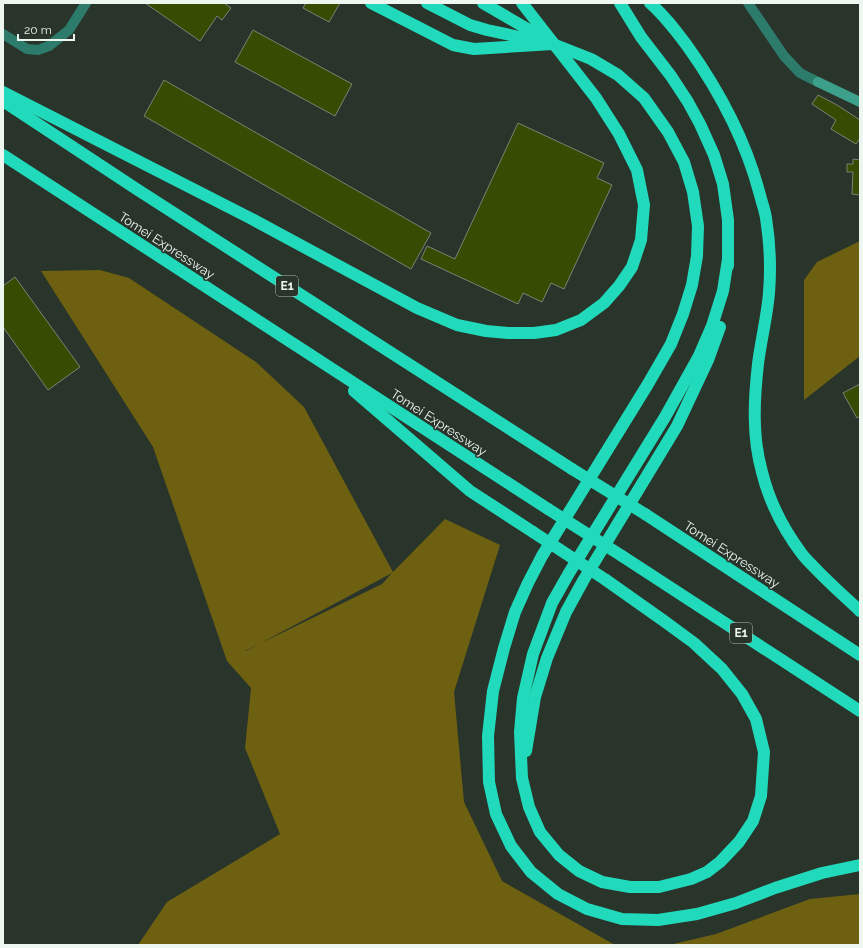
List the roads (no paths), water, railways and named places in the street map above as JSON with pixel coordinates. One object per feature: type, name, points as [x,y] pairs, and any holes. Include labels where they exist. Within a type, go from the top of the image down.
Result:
[{"type":"highway","points":[[370,3],[453,45],[474,49],[553,44]]},
{"type":"highway","points":[[427,3],[470,25],[486,30],[553,44]]},
{"type":"highway","points":[[483,3],[553,44],[591,59],[618,75],[644,98],[668,132],[684,162],[693,192],[698,226],[697,256],[692,285],[684,314],[670,344],[648,384],[542,556],[515,612],[493,691],[488,736],[489,782],[496,814],[511,846],[531,872],[558,894],[587,909],[622,919],[658,920],[697,914],[736,903],[822,873],[860,865]]},
{"type":"highway","points":[[3,92],[250,218],[416,308],[458,325],[486,331],[508,334],[556,330],[581,320],[604,303],[619,286],[632,267],[641,240],[644,205],[637,170],[619,134],[596,98],[522,3]]},
{"type":"highway","points":[[522,778],[535,697],[547,658],[566,612],[583,580],[678,426],[706,366],[720,326],[726,291],[728,220],[723,184],[714,155],[688,102],[671,76],[640,37],[620,3]]},
{"type":"highway","points":[[650,3],[672,25],[696,58],[728,111],[744,144],[766,217],[770,260],[768,294],[755,397],[755,433],[761,471],[771,500],[786,530],[802,554],[825,579],[860,611]]},
{"type":"highway","name":"Tomei Expressway","points":[[3,101],[138,190],[572,469],[645,514],[860,655]]},
{"type":"highway","name":"Tomei Expressway","points":[[3,155],[860,711]]},
{"type":"highway","points":[[317,359],[470,490],[533,532],[606,580],[694,643],[722,669],[742,694],[756,719],[764,752],[761,796],[753,821],[739,842],[720,862],[707,872],[691,879],[659,887],[630,887],[602,882],[579,871],[559,855],[540,832],[529,807],[522,778],[520,732],[523,698],[533,654],[552,603],[569,573],[665,417],[699,356],[712,326],[723,290],[728,259]]},
{"type":"street","points":[[3,34],[27,49],[38,50],[49,46],[69,30],[86,3]]},
{"type":"street","points":[[748,3],[784,56],[800,73],[860,102]]}]
